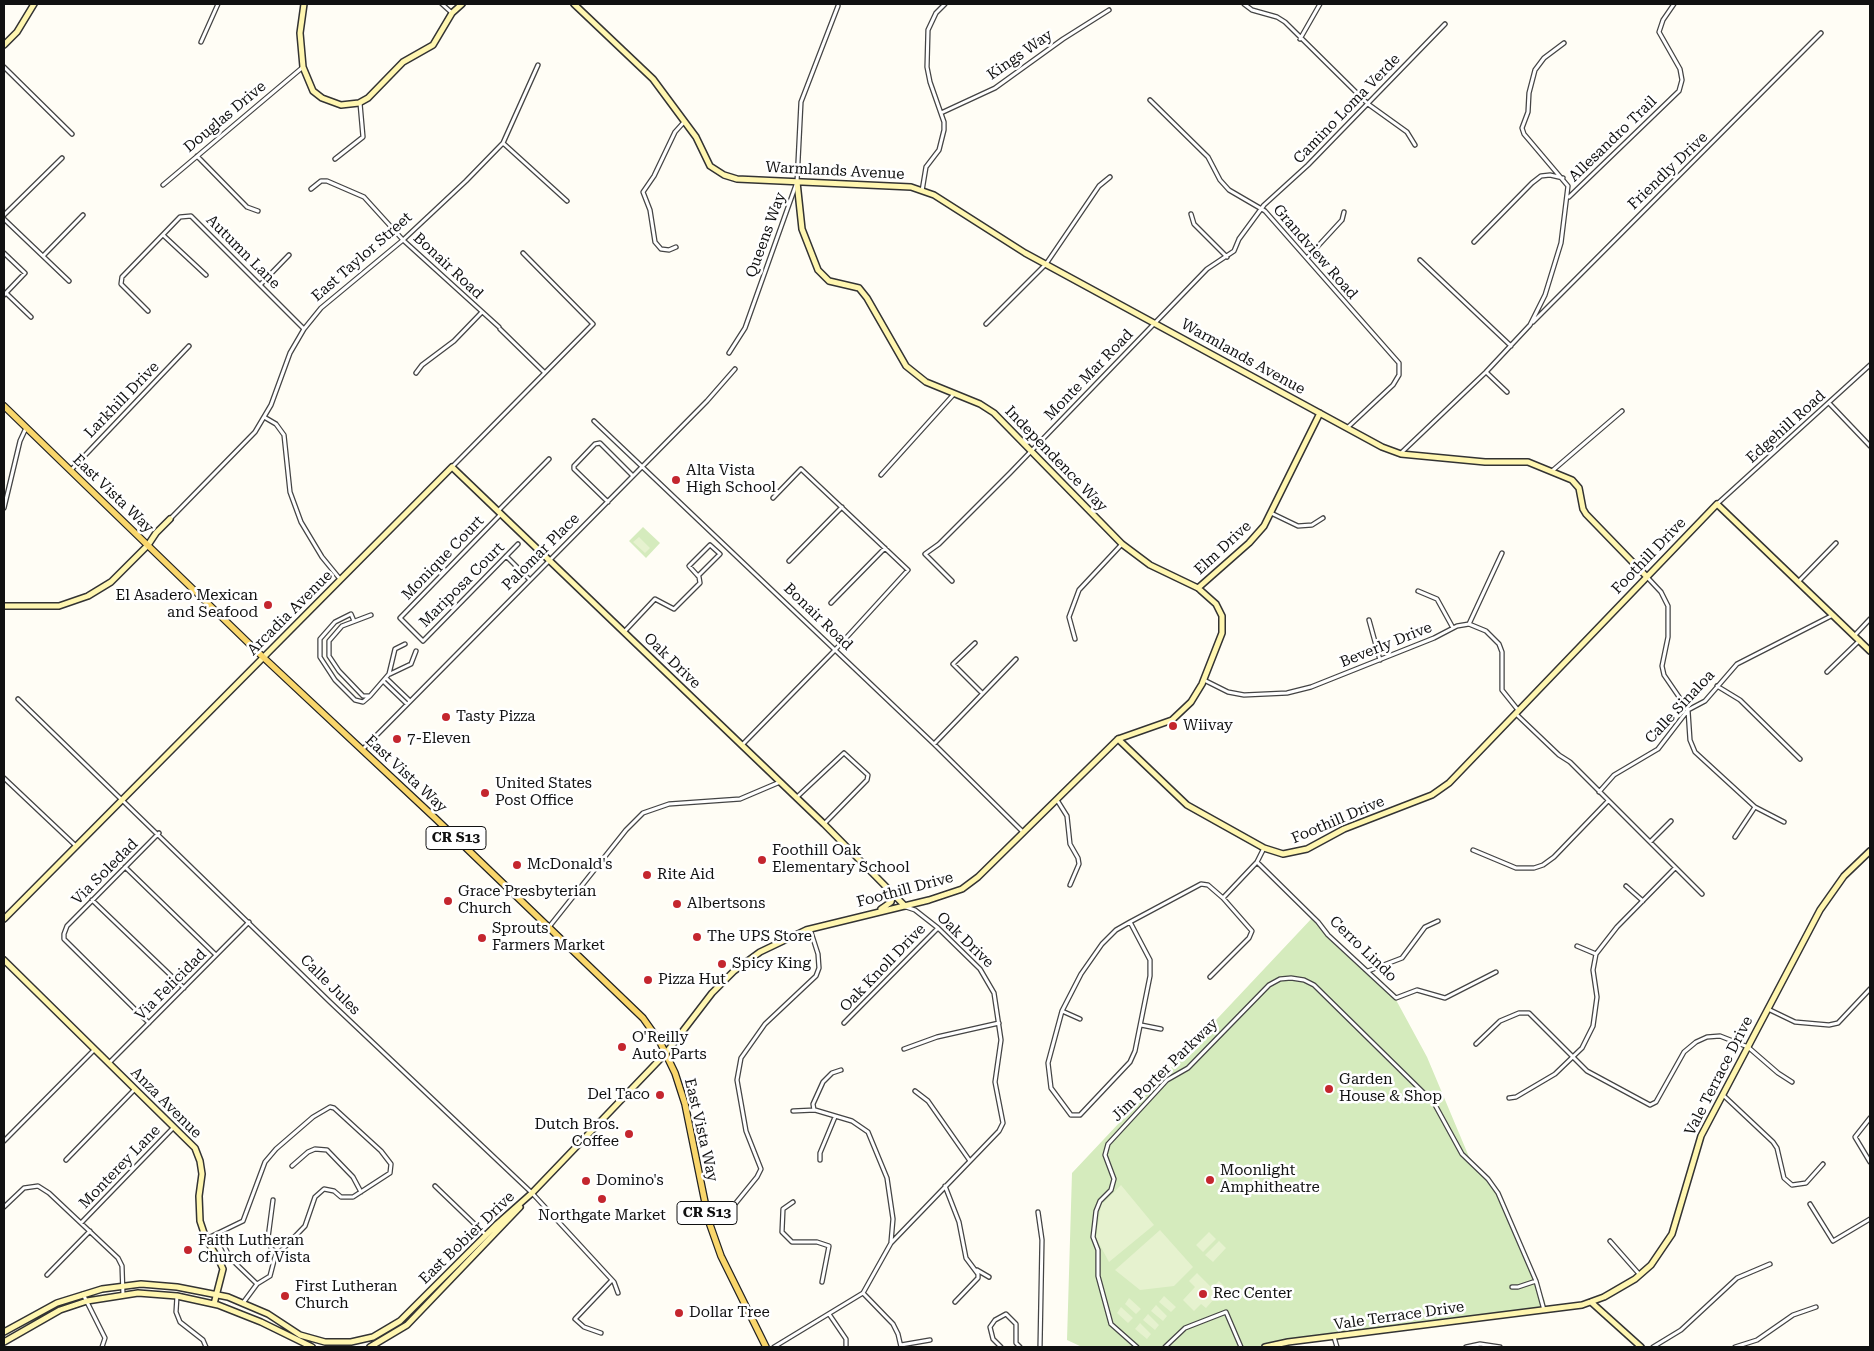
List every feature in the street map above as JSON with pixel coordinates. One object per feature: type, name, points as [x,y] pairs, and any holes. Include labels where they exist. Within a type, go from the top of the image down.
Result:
[{"type":"main road","name":"East Vista Way","points":[[4,406],[264,658],[635,1009],[666,1053],[685,1104],[708,1217],[721,1256],[766,1347]]},
{"type":"street","points":[[4,45],[17,32],[34,4]]},
{"type":"street","points":[[201,42],[218,4]]},
{"type":"street","points":[[304,4],[300,28],[303,67],[310,86],[322,98],[340,105],[360,103],[373,94],[403,62],[433,45],[452,14],[462,4]]},
{"type":"street","points":[[442,4],[452,14]]},
{"type":"street","name":"Warmlands Avenue","points":[[574,4],[653,79],[696,137],[710,166],[724,175],[737,179],[911,187],[934,195],[1046,264],[1346,428],[1401,454],[1486,462],[1528,462],[1552,471],[1575,483],[1579,488],[1583,509],[1586,514],[1661,592],[1668,606],[1668,637],[1662,666],[1664,675],[1688,710]]},
{"type":"street","points":[[922,191],[926,167],[939,150],[944,122],[930,82],[928,30],[936,13],[945,4]]},
{"type":"street","points":[[1244,4],[1252,10],[1277,17],[1368,104],[1407,132],[1415,145]]},
{"type":"street","points":[[1300,39],[1320,4]]},
{"type":"street","name":"Allesandro Trail","points":[[1401,454],[1486,372],[1530,324],[1545,295],[1559,255],[1569,197],[1679,91],[1682,80],[1680,69],[1659,32],[1663,20],[1674,4]]},
{"type":"street","name":"Queens Way","points":[[729,353],[745,328],[797,182],[801,102],[838,6]]},
{"type":"street","name":"Kings Way","points":[[941,113],[995,88],[1064,39],[1110,10]]},
{"type":"street","name":"Camino Loma Verde","points":[[1262,207],[1287,186],[1445,24]]},
{"type":"street","name":"Friendly Drive","points":[[1530,324],[1821,34]]},
{"type":"street","points":[[1564,44],[1544,58],[1535,70],[1529,93],[1528,112],[1522,128],[1524,134],[1563,178],[1568,186],[1569,197]]},
{"type":"street","name":"East Taylor Street","points":[[4,606],[59,606],[88,596],[111,582],[148,545],[170,518],[245,444],[264,418],[290,352],[304,329],[338,291],[403,240],[466,181],[503,143],[538,66]]},
{"type":"street","points":[[4,67],[72,134]]},
{"type":"street","name":"Douglas Drive","points":[[163,185],[303,67]]},
{"type":"street","name":"Grandview Road","points":[[1150,100],[1208,157],[1220,180],[1229,190],[1262,207],[1399,363],[1398,375],[1393,385],[1346,428]]},
{"type":"street","points":[[335,159],[363,137],[360,103]]},
{"type":"street","points":[[676,248],[669,250],[661,248],[655,242],[650,210],[643,192],[654,176],[675,132],[684,122]]},
{"type":"street","points":[[503,143],[567,201]]},
{"type":"street","points":[[197,156],[246,207],[258,211]]},
{"type":"street","points":[[4,215],[62,158]]},
{"type":"street","points":[[1474,242],[1532,183],[1542,176],[1550,174],[1563,178]]},
{"type":"street","points":[[986,324],[1046,264],[1099,186],[1110,177]]},
{"type":"street","name":"Bonair Road","points":[[311,189],[321,181],[327,181],[364,197],[403,240],[500,328],[544,372]]},
{"type":"street","name":"Independence Way","points":[[797,182],[802,229],[822,275],[829,281],[859,288],[868,298],[906,366],[920,379],[980,404],[994,413],[1122,544],[1150,565],[1198,588]]},
{"type":"street","name":"Monte Mar Road","points":[[952,581],[925,554],[939,544],[1207,269],[1234,251],[1239,239],[1262,207]]},
{"type":"street","points":[[1307,258],[1342,220],[1344,212]]},
{"type":"street","points":[[1191,214],[1194,224],[1227,257]]},
{"type":"street","points":[[43,256],[83,215]]},
{"type":"street","name":"Autumn Lane","points":[[148,311],[121,284],[122,277],[180,217],[191,216],[304,329]]},
{"type":"street","points":[[4,219],[69,282]]},
{"type":"street","points":[[163,235],[206,275]]},
{"type":"street","points":[[4,253],[25,273],[5,294],[31,317]]},
{"type":"street","name":"Arcadia Avenue","points":[[4,919],[593,324],[523,253]]},
{"type":"street","points":[[260,285],[289,255]]},
{"type":"street","points":[[1420,260],[1511,346]]},
{"type":"street","points":[[416,373],[422,365],[454,342],[482,312]]},
{"type":"street","name":"Larkhill Drive","points":[[71,470],[189,346]]},
{"type":"street","name":"Edgehill Road","points":[[1717,504],[1870,365]]},
{"type":"street","name":"Palomar Place","points":[[362,750],[634,476],[735,369]]},
{"type":"street","points":[[1486,372],[1507,392]]},
{"type":"street","points":[[881,476],[955,394]]},
{"type":"street","points":[[1829,402],[1870,446]]},
{"type":"street","points":[[1552,471],[1622,411]]},
{"type":"street","name":"Elm Drive","points":[[1118,738],[1172,720],[1191,702],[1204,680],[1222,633],[1222,616],[1216,604],[1198,588],[1255,538],[1271,514],[1320,414]]},
{"type":"street","points":[[264,418],[276,424],[284,435],[290,492],[301,522],[322,557],[341,580]]},
{"type":"street","name":"Bonair Road","points":[[594,421],[934,744],[1023,832]]},
{"type":"street","points":[[4,508],[20,441],[26,428]]},
{"type":"street","points":[[608,502],[574,469],[574,466],[595,444],[600,443],[634,476]]},
{"type":"street","name":"Monique Court","points":[[400,618],[549,459]]},
{"type":"street","name":"Oak Drive","points":[[452,467],[824,824],[892,894],[905,906],[915,910],[938,928],[987,978],[994,993],[1001,1040],[995,1082],[1003,1123],[999,1131],[891,1243],[863,1293],[774,1347]]},
{"type":"street","points":[[742,745],[835,650],[908,570],[801,469],[773,498]]},
{"type":"street","points":[[1717,504],[1834,614],[1870,651]]},
{"type":"street","name":"Foothill Drive","points":[[666,1053],[701,1005],[734,971],[760,952],[788,937],[810,929],[937,898],[969,884],[1057,800],[1118,738],[1187,805],[1264,848],[1283,854],[1298,852],[1344,829],[1432,795],[1449,783],[1717,504]]},
{"type":"street","points":[[789,561],[842,507]]},
{"type":"street","points":[[1271,514],[1298,526],[1312,525],[1323,518]]},
{"type":"street","points":[[1798,582],[1836,543]]},
{"type":"street","name":"Mariposa Court","points":[[400,618],[423,641],[518,544]]},
{"type":"street","points":[[1075,639],[1069,617],[1079,590],[1122,544]]},
{"type":"street","points":[[624,632],[655,599],[674,609],[700,583],[698,576],[689,566],[710,545],[720,554],[698,576]]},
{"type":"street","points":[[830,603],[885,548]]},
{"type":"street","points":[[1502,553],[1469,624],[1486,631],[1499,644],[1502,652],[1502,690],[1517,712],[1702,894]]},
{"type":"street","points":[[506,556],[530,580]]},
{"type":"street","points":[[1418,591],[1436,599],[1453,628]]},
{"type":"street","points":[[354,621],[351,614],[338,620],[330,627],[320,639],[320,657],[333,677],[355,700],[366,701],[395,669],[411,664],[416,651]]},
{"type":"street","name":"Calle Sinaloa","points":[[1599,792],[1614,775],[1658,749],[1688,710],[1705,701],[1724,676],[1743,659],[1834,614]]},
{"type":"street","points":[[370,696],[361,693],[341,673],[329,656],[330,638],[342,626],[371,615]]},
{"type":"street","points":[[1855,635],[1870,619]]},
{"type":"street","points":[[1369,620],[1380,660]]},
{"type":"street","name":"Beverly Drive","points":[[1204,680],[1228,692],[1244,695],[1287,693],[1311,687],[1380,660],[1453,628],[1469,624]]},
{"type":"street","points":[[1827,672],[1860,640]]},
{"type":"street","points":[[975,643],[953,664],[982,693]]},
{"type":"street","points":[[389,674],[395,649],[405,644]]},
{"type":"street","points":[[934,744],[1016,659]]},
{"type":"street","points":[[386,678],[408,703]]},
{"type":"street","points":[[384,682],[408,703]]},
{"type":"street","points":[[1717,686],[1740,700],[1800,759]]},
{"type":"street","name":"Calle Jules","points":[[18,699],[250,922],[330,1002],[532,1193],[612,1280],[618,1293]]},
{"type":"street","points":[[1688,710],[1690,740],[1694,752],[1755,807],[1784,822]]},
{"type":"street","points":[[796,798],[844,753],[868,775],[867,780],[824,824]]},
{"type":"street","points":[[4,778],[76,846]]},
{"type":"street","points":[[549,927],[626,830],[643,813],[669,804],[740,799],[780,782]]},
{"type":"street","points":[[1057,800],[1067,816],[1070,844],[1078,858],[1079,864],[1070,885]]},
{"type":"street","points":[[1473,850],[1516,868],[1538,867],[1554,857],[1608,801]]},
{"type":"street","points":[[1734,837],[1755,807]]},
{"type":"street","points":[[1650,842],[1672,821]]},
{"type":"street","name":"Via Soledad","points":[[149,1023],[64,939],[64,934],[67,926],[159,834]]},
{"type":"street","points":[[1223,898],[1257,862],[1264,848]]},
{"type":"street","name":"Vale Terrace Drive","points":[[1265,1347],[1544,1311],[1591,1302],[1616,1292],[1640,1275],[1656,1258],[1672,1234],[1701,1136],[1826,900],[1844,876],[1870,851]]},
{"type":"street","points":[[1865,855],[1870,861]]},
{"type":"street","name":"Cerro Lindo","points":[[1257,862],[1318,922],[1328,935],[1396,998],[1417,990],[1445,998],[1496,972]]},
{"type":"street","points":[[125,867],[216,955]]},
{"type":"street","points":[[1509,1098],[1555,1074],[1582,1048],[1593,1026],[1597,997],[1593,970],[1596,954],[1617,927],[1675,868]]},
{"type":"street","points":[[1130,922],[1150,960],[1150,976],[1135,1051],[1130,1062],[1080,1115],[1070,1115],[1051,1088],[1048,1075],[1050,1050],[1062,1011],[1074,986],[1102,944],[1116,930],[1130,922],[1201,884],[1208,885],[1223,898],[1252,931],[1249,938],[1210,977]]},
{"type":"street","points":[[1626,886],[1643,901]]},
{"type":"street","points":[[876,912],[889,905],[892,894]]},
{"type":"street","points":[[92,900],[184,988]]},
{"type":"street","points":[[1368,971],[1402,958],[1425,927],[1438,921]]},
{"type":"street","name":"Via Felicidad","points":[[109,1064],[250,922]]},
{"type":"street","name":"Oak Knoll Drive","points":[[844,1024],[938,928]]},
{"type":"street","points":[[708,1217],[720,1216],[730,1208],[757,1177],[761,1169],[746,1131],[737,1080],[740,1058],[765,1024],[816,976],[819,968],[818,954],[810,929]]},
{"type":"street","points":[[1577,946],[1596,954]]},
{"type":"street","name":"Anza Avenue","points":[[4,960],[195,1148],[200,1161],[199,1212],[206,1239],[223,1269],[214,1304]]},
{"type":"street","name":"Jim Porter Parkway","points":[[1137,1347],[1111,1324],[1098,1276],[1098,1250],[1093,1237],[1096,1211],[1100,1202],[1111,1190],[1114,1179],[1105,1155],[1108,1144],[1167,1080],[1188,1068],[1269,985],[1280,979],[1304,980],[1314,985],[1428,1096],[1462,1154],[1488,1179],[1498,1193],[1536,1281],[1544,1311]]},
{"type":"street","points":[[1767,1009],[1795,1022],[1829,1025],[1838,1023],[1870,989]]},
{"type":"street","points":[[1062,1011],[1080,1019]]},
{"type":"street","points":[[1476,1044],[1500,1021],[1522,1012],[1529,1013],[1587,1071],[1650,1105],[1656,1102],[1684,1052],[1696,1042],[1707,1037],[1720,1036],[1748,1047],[1778,1073],[1792,1082]]},
{"type":"street","points":[[904,1049],[938,1038],[999,1023]]},
{"type":"street","points":[[1140,1025],[1161,1029]]},
{"type":"street","points":[[4,1141],[95,1049]]},
{"type":"street","name":"East Bobier Drive","points":[[4,1332],[37,1312],[83,1294],[123,1285],[177,1287],[217,1294],[268,1314],[300,1335],[325,1342],[367,1340],[400,1321],[532,1193],[666,1053]]},
{"type":"street","points":[[815,1110],[813,1104],[823,1082],[832,1073],[841,1070]]},
{"type":"street","points":[[66,1160],[135,1089]]},
{"type":"street","points":[[915,1091],[928,1101],[970,1161]]},
{"type":"street","points":[[1722,1095],[1773,1142],[1777,1148],[1784,1178],[1792,1185],[1806,1183],[1823,1164]]},
{"type":"street","points":[[206,1239],[246,1218],[260,1171],[276,1149],[312,1118],[330,1108],[374,1143],[391,1164],[390,1173],[353,1198],[341,1197],[334,1191],[324,1189],[315,1197],[305,1226],[276,1253],[270,1276],[257,1284],[243,1303]]},
{"type":"street","points":[[793,1111],[815,1110],[861,1125],[868,1132],[878,1151],[887,1178],[892,1203],[891,1243]]},
{"type":"street","points":[[820,1160],[820,1152],[835,1117]]},
{"type":"street","points":[[1870,1118],[1855,1137],[1870,1162]]},
{"type":"street","name":"Monterey Lane","points":[[81,1223],[174,1127]]},
{"type":"street","points":[[292,1166],[308,1152],[327,1150],[353,1177],[361,1192]]},
{"type":"street","points":[[4,1207],[24,1188],[38,1186],[49,1192],[90,1231],[122,1266],[124,1295]]},
{"type":"street","points":[[435,1186],[487,1235]]},
{"type":"street","points":[[945,1186],[959,1222],[966,1258],[977,1270],[990,1277]]},
{"type":"street","name":"East Bobier Drive","points":[[370,1347],[407,1325],[509,1221],[532,1193]]},
{"type":"street","points":[[273,1200],[268,1238],[271,1248],[276,1253]]},
{"type":"street","points":[[793,1202],[783,1208],[782,1232],[792,1242],[817,1242],[828,1246],[822,1282]]},
{"type":"street","points":[[1810,1204],[1833,1240],[1870,1219]]},
{"type":"street","points":[[1038,1212],[1042,1240],[1040,1347]]},
{"type":"street","name":"Monterey Lane","points":[[47,1275],[90,1231]]},
{"type":"street","points":[[218,1233],[230,1258],[257,1284]]},
{"type":"street","points":[[1610,1241],[1640,1275]]},
{"type":"street","points":[[1653,1347],[1681,1330],[1738,1278],[1770,1264]]},
{"type":"street","points":[[955,1302],[978,1278],[977,1270]]},
{"type":"street","points":[[602,1333],[584,1327],[575,1319],[612,1280]]},
{"type":"street","points":[[1512,1287],[1536,1281]]},
{"type":"street","points":[[4,1342],[38,1321],[87,1301],[138,1293],[177,1296],[214,1304],[261,1322],[299,1345],[312,1347]]},
{"type":"street","points":[[863,1293],[893,1324],[901,1346],[930,1340]]},
{"type":"street","points":[[83,1294],[105,1338],[102,1347]]},
{"type":"street","points":[[177,1296],[176,1312],[180,1322],[203,1340],[206,1347]]},
{"type":"street","points":[[1591,1302],[1639,1347]]},
{"type":"street","points":[[1735,1347],[1748,1345],[1793,1315],[1816,1307]]},
{"type":"street","points":[[1165,1347],[1185,1328],[1226,1312],[1241,1347]]},
{"type":"street","points":[[829,1314],[846,1339],[846,1347]]},
{"type":"street","points":[[1001,1347],[993,1339],[990,1327],[995,1320],[1006,1314],[1016,1324],[1016,1343],[1018,1347]]},
{"type":"street","points":[[299,1345],[300,1335]]},
{"type":"street","points":[[1334,1337],[1337,1347]]},
{"type":"street","points":[[367,1340],[370,1347]]},
{"type":"street","points":[[1466,1347],[1480,1344],[1500,1347]]},
{"type":"green space","points":[[643,527],[660,543],[646,558],[629,541]]},
{"type":"green space","points":[[639,537],[650,548],[645,553],[633,542]]},
{"type":"green space","points":[[1313,917],[1395,998],[1427,1057],[1472,1164],[1488,1179],[1503,1204],[1545,1301],[1546,1310],[1264,1347],[1082,1347],[1067,1340],[1072,1173]]},
{"type":"green space","points":[[1121,1185],[1154,1225],[1109,1262],[1096,1238],[1101,1205]]},
{"type":"green space","points":[[1160,1230],[1193,1267],[1174,1286],[1140,1290],[1115,1270]]},
{"type":"green space","points":[[1209,1232],[1216,1239],[1203,1252],[1196,1245]]},
{"type":"green space","points":[[1219,1241],[1226,1248],[1213,1262],[1205,1255]]},
{"type":"green space","name":"Rec Center","points":[[1197,1273],[1212,1288],[1219,1281],[1225,1287],[1206,1308],[1201,1304],[1194,1311],[1183,1300],[1195,1287],[1189,1281]]},
{"type":"green space","points":[[1164,1296],[1176,1307],[1171,1312],[1159,1302]]},
{"type":"green space","points":[[1129,1298],[1141,1309],[1136,1314],[1125,1304]]},
{"type":"green space","points":[[1156,1305],[1167,1316],[1163,1321],[1151,1311]]},
{"type":"green space","points":[[1121,1307],[1133,1318],[1128,1323],[1117,1313]]},
{"type":"green space","points":[[1148,1314],[1159,1325],[1155,1330],[1143,1320]]},
{"type":"green space","points":[[1140,1323],[1151,1334],[1147,1339],[1135,1329]]},
{"type":"place","name":"Alta Vista High School","points":[[676,480]]},
{"type":"place","name":"El Asadero Mexican and Seafood","points":[[268,605]]},
{"type":"place","name":"Tasty Pizza","points":[[446,717]]},
{"type":"place","name":"Wiivay","points":[[1173,726]]},
{"type":"place","name":"7-Eleven","points":[[397,739]]},
{"type":"place","name":"United States Post Office","points":[[485,793]]},
{"type":"place","name":"Foothill Oak Elementary School","points":[[762,860]]},
{"type":"place","name":"McDonald's","points":[[517,865]]},
{"type":"place","name":"Rite Aid","points":[[647,875]]},
{"type":"place","name":"Grace Presbyterian Church","points":[[448,901]]},
{"type":"place","name":"Albertsons","points":[[677,904]]},
{"type":"place","name":"The UPS Store","points":[[697,937]]},
{"type":"place","name":"Sprouts Farmers Market","points":[[482,938]]},
{"type":"place","name":"Spicy King","points":[[722,964]]},
{"type":"place","name":"Pizza Hut","points":[[648,980]]},
{"type":"place","name":"O'Reilly Auto Parts","points":[[622,1047]]},
{"type":"place","name":"Garden House & Shop","points":[[1329,1089]]},
{"type":"place","name":"Del Taco","points":[[660,1095]]},
{"type":"place","name":"Dutch Bros. Coffee","points":[[629,1134]]},
{"type":"place","name":"Moonlight Amphitheatre","points":[[1210,1180]]},
{"type":"place","name":"Domino's","points":[[586,1181]]},
{"type":"place","name":"Northgate Market","points":[[602,1199]]},
{"type":"place","name":"Faith Lutheran Church of Vista","points":[[188,1250]]},
{"type":"place","name":"Rec Center","points":[[1203,1294]]},
{"type":"place","name":"First Lutheran Church","points":[[285,1296]]},
{"type":"place","name":"Dollar Tree","points":[[679,1313]]}]
